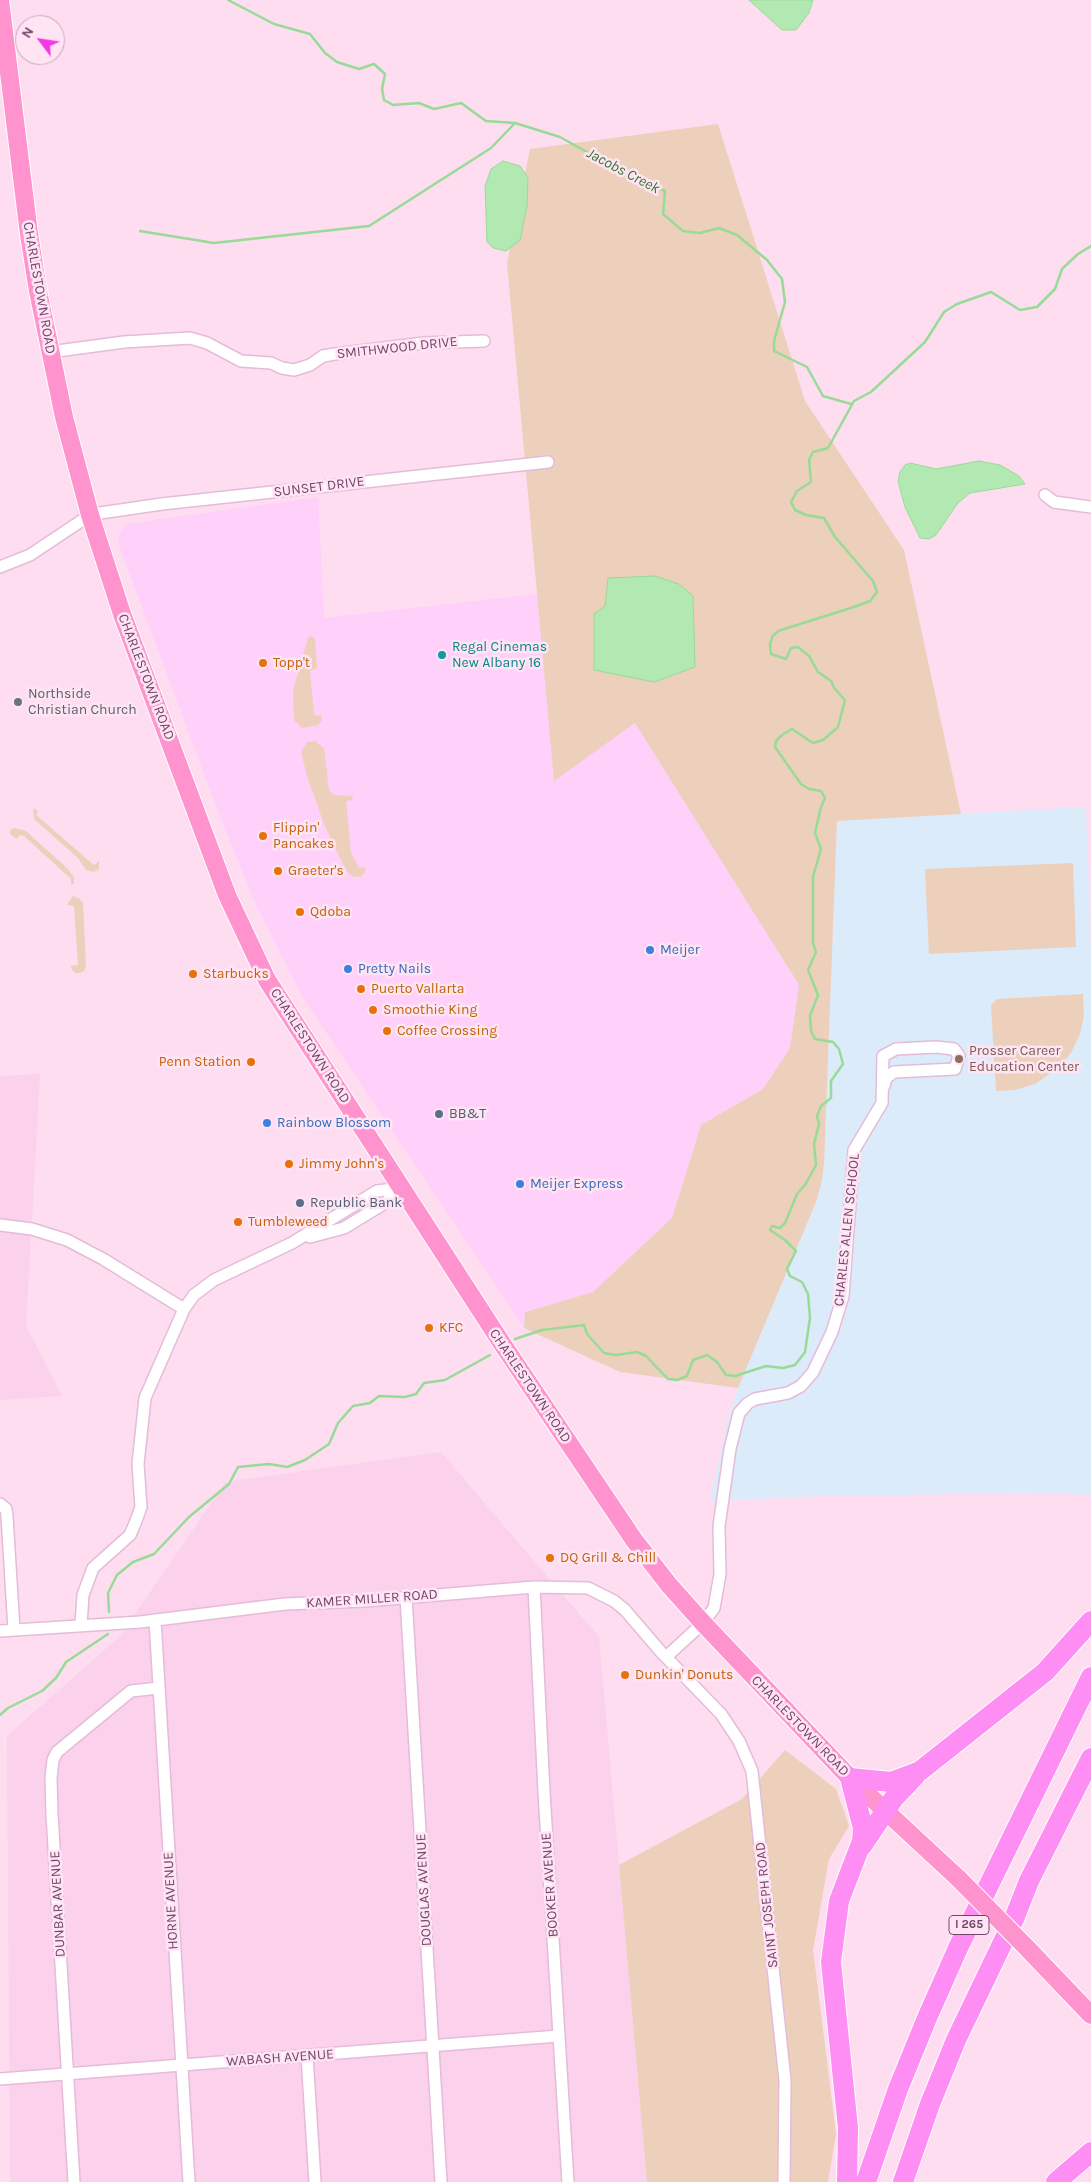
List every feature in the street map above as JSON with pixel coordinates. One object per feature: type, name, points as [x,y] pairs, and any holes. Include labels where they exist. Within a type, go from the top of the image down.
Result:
[{"type":"highway","points":[[858,1852],[894,1798],[920,1771],[1045,1672],[1091,1621]]},
{"type":"highway","name":"I 265","points":[[866,2182],[898,2089],[958,1948],[1091,1676]]},
{"type":"highway","name":"I 265","points":[[903,2182],[930,2104],[956,2040],[1014,1919],[1029,1881],[1091,1758]]},
{"type":"highway","points":[[847,2182],[848,2128],[831,1962],[839,1901],[858,1852],[863,1828],[850,1778],[869,1778],[891,1782],[920,1771]]},
{"type":"highway","points":[[1056,2182],[1091,2152]]},
{"type":"main road","name":"CHARLESTOWN ROAD","points":[[1,8],[28,234],[50,352],[90,515],[125,622],[227,895],[267,980],[502,1345],[616,1515],[669,1585],[850,1778],[959,1879],[1091,2015]]},
{"type":"street","name":"SMITHWOOD DRIVE","points":[[50,352],[124,342],[190,338],[207,344],[241,361],[270,363],[294,370],[310,365],[323,356],[335,354],[424,343],[484,341]]},
{"type":"street","name":"SUNSET DRIVE","points":[[90,515],[162,504],[548,462]]},
{"type":"street","points":[[1045,495],[1054,502],[1091,507]]},
{"type":"street","points":[[0,567],[30,555],[90,515]]},
{"type":"street","name":"CHARLES ALLEN SCHOOL","points":[[703,1623],[714,1608],[719,1586],[719,1526],[736,1421],[748,1403],[763,1397],[788,1392],[802,1386],[813,1372],[832,1332],[842,1296],[854,1150],[882,1102],[886,1078],[894,1072],[955,1069],[960,1056],[954,1049],[950,1048],[890,1050],[883,1056],[882,1060],[884,1086]]},
{"type":"street","points":[[81,1626],[83,1596],[93,1568],[130,1535],[136,1521],[140,1507],[138,1464],[145,1398],[184,1309],[194,1295],[214,1280],[296,1240],[344,1228],[385,1203],[402,1188]]},
{"type":"street","points":[[0,1225],[32,1229],[67,1240],[105,1260],[184,1309]]},
{"type":"street","points":[[0,1504],[6,1509],[7,1516],[14,1630]]},
{"type":"street","name":"KAMER MILLER ROAD","points":[[0,1631],[155,1620],[285,1604],[574,1586],[602,1594],[625,1610],[666,1657]]},
{"type":"street","name":"BOOKER AVENUE","points":[[534,1587],[568,2182]]},
{"type":"street","name":"DOUGLAS AVENUE","points":[[406,1597],[441,2182]]},
{"type":"street","name":"HORNE AVENUE","points":[[155,1620],[189,2182]]},
{"type":"street","points":[[666,1657],[703,1623]]},
{"type":"street","name":"SAINT JOSEPH ROAD","points":[[666,1657],[731,1727],[752,1771],[785,2080],[784,2182]]},
{"type":"street","name":"DUNBAR AVENUE","points":[[74,2182],[52,1814],[51,1778],[53,1760],[57,1752],[131,1691],[159,1688]]},
{"type":"street","name":"WABASH AVENUE","points":[[0,2079],[560,2036]]},
{"type":"street","points":[[307,2056],[315,2182]]},
{"type":"shaded area","points":[[749,0],[813,0],[809,13],[796,30],[782,30]]},
{"type":"shaded area","points":[[718,124],[805,401],[904,550],[961,814],[837,821],[824,1164],[821,1185],[816,1202],[738,1388],[620,1372],[524,1328],[525,1312],[593,1292],[672,1218],[701,1125],[763,1089],[790,1048],[799,985],[635,723],[554,781],[507,263],[530,149]]},
{"type":"shaded area","points":[[503,161],[520,166],[528,178],[527,206],[520,240],[506,251],[493,248],[487,242],[485,186],[491,169]]},
{"type":"shaded area","points":[[979,461],[1000,465],[1019,476],[1025,484],[970,493],[958,503],[936,535],[929,539],[920,538],[905,507],[898,481],[900,472],[905,465],[910,463],[936,469]]},
{"type":"shaded area","points":[[318,497],[324,618],[537,594],[554,780],[635,723],[799,985],[790,1048],[763,1089],[701,1125],[672,1218],[593,1292],[525,1312],[524,1328],[303,998],[257,907],[221,819],[118,543],[120,532],[126,524]]},
{"type":"shaded area","points":[[655,576],[679,584],[693,596],[695,667],[654,682],[594,670],[594,614],[605,606],[608,578]]},
{"type":"shaded area","points":[[311,636],[315,639],[317,668],[310,671],[314,715],[321,716],[322,720],[318,725],[302,728],[294,720],[293,690],[308,638]]},
{"type":"shaded area","points":[[315,741],[324,748],[329,790],[334,795],[353,796],[352,800],[346,801],[351,852],[359,868],[366,867],[365,872],[360,877],[354,877],[348,873],[324,824],[307,776],[301,752],[307,742]]},
{"type":"shaded area","name":"Prosser Career Education Center","points":[[1086,807],[1091,954],[1091,1495],[1027,1493],[824,1496],[710,1501],[727,1422],[738,1388],[816,1202],[821,1185],[824,1164],[837,820]]},
{"type":"shaded area","points":[[33,808],[38,811],[36,815],[94,865],[99,861],[99,869],[94,872],[86,870],[78,858],[34,819]]},
{"type":"shaded area","points":[[15,828],[26,831],[67,868],[74,877],[74,884],[71,884],[71,879],[24,836],[21,835],[16,839],[10,834],[10,830]]},
{"type":"shaded area","points":[[1073,863],[1076,947],[929,954],[925,869]]},
{"type":"shaded area","points":[[73,896],[80,899],[83,903],[86,965],[84,971],[80,973],[75,973],[71,968],[71,966],[78,965],[74,906],[67,905]]},
{"type":"shaded area","points":[[1083,994],[1084,1016],[1080,1034],[1072,1051],[1061,1066],[1035,1084],[1015,1090],[996,1091],[991,1005],[997,999]]},
{"type":"shaded area","points":[[40,1074],[26,1326],[62,1396],[0,1400],[0,1076]]},
{"type":"shaded area","points":[[441,1452],[599,1637],[647,2182],[10,2182],[7,1736],[119,1637],[226,1482]]},
{"type":"shaded area","points":[[785,1750],[836,1789],[849,1826],[829,1859],[813,1950],[836,2134],[828,2182],[647,2182],[619,1865],[742,1799]]},
{"type":"waterway","name":"Jacobs Creek","points":[[228,0],[274,24],[310,34],[325,53],[337,62],[359,69],[374,64],[385,74],[382,89],[384,100],[393,105],[419,103],[434,109],[461,103],[486,121],[515,123],[560,137],[628,175],[665,191],[663,214],[683,231],[700,233],[719,228],[737,235],[767,260],[782,279],[785,302],[774,341],[774,351],[807,367],[823,396],[851,404]]},
{"type":"waterway","points":[[140,231],[214,243],[369,226],[491,148],[515,123]]},
{"type":"waterway","points":[[515,1339],[542,1330],[584,1325],[587,1334],[604,1353],[616,1355],[637,1352],[646,1356],[668,1379],[677,1380],[687,1376],[693,1360],[707,1355],[717,1362],[726,1375],[735,1376],[766,1366],[783,1368],[795,1365],[805,1352],[810,1318],[808,1294],[802,1282],[790,1276],[787,1269],[796,1251],[785,1240],[770,1230],[772,1226],[780,1228],[785,1223],[797,1194],[805,1185],[816,1165],[814,1144],[819,1124],[817,1116],[821,1106],[831,1098],[831,1081],[843,1064],[839,1049],[833,1042],[815,1039],[811,1031],[810,1016],[818,995],[808,970],[816,952],[813,943],[813,877],[821,849],[815,833],[825,798],[821,791],[809,789],[801,784],[775,747],[776,741],[792,729],[813,743],[823,740],[838,727],[845,700],[834,688],[831,681],[818,672],[809,656],[798,647],[791,648],[786,659],[771,654],[770,645],[772,637],[778,631],[870,601],[877,592],[873,581],[835,537],[824,518],[806,515],[795,510],[791,502],[797,491],[811,482],[809,460],[813,452],[828,448],[854,401],[871,392],[925,342],[944,312],[957,304],[991,292],[1020,310],[1037,307],[1055,289],[1062,269],[1078,254],[1091,246]]},
{"type":"waterway","points":[[109,1612],[108,1593],[117,1575],[133,1562],[154,1554],[189,1517],[229,1484],[238,1467],[269,1464],[287,1467],[305,1460],[329,1444],[338,1423],[353,1406],[370,1403],[379,1396],[405,1397],[416,1394],[424,1383],[445,1380],[490,1355]]},
{"type":"waterway","points":[[0,1715],[8,1708],[42,1691],[56,1678],[66,1662],[108,1634]]},
{"type":"place","name":"Regal Cinemas New Albany 16","points":[[442,655]]},
{"type":"place","name":"Topp't","points":[[263,663]]},
{"type":"place","name":"Northside Christian Church","points":[[18,702]]},
{"type":"place","name":"Flippin' Pancakes","points":[[263,836]]},
{"type":"place","name":"Graeter's","points":[[278,871]]},
{"type":"place","name":"Qdoba","points":[[300,912]]},
{"type":"place","name":"Meijer","points":[[650,950]]},
{"type":"place","name":"Pretty Nails","points":[[348,969]]},
{"type":"place","name":"Starbucks","points":[[193,974]]},
{"type":"place","name":"Puerto Vallarta","points":[[361,989]]},
{"type":"place","name":"Smoothie King","points":[[373,1010]]},
{"type":"place","name":"Coffee Crossing","points":[[387,1031]]},
{"type":"place","name":"Prosser Career Education Center","points":[[959,1059]]},
{"type":"place","name":"Penn Station","points":[[251,1062]]},
{"type":"place","name":"BB&T","points":[[439,1114]]},
{"type":"place","name":"Rainbow Blossom","points":[[267,1123]]},
{"type":"place","name":"Jimmy John's","points":[[289,1164]]},
{"type":"place","name":"Meijer Express","points":[[520,1184]]},
{"type":"place","name":"Republic Bank","points":[[300,1203]]},
{"type":"place","name":"Tumbleweed","points":[[238,1222]]},
{"type":"place","name":"KFC","points":[[429,1328]]},
{"type":"place","name":"DQ Grill & Chill","points":[[550,1558]]},
{"type":"place","name":"Dunkin' Donuts","points":[[625,1675]]}]
